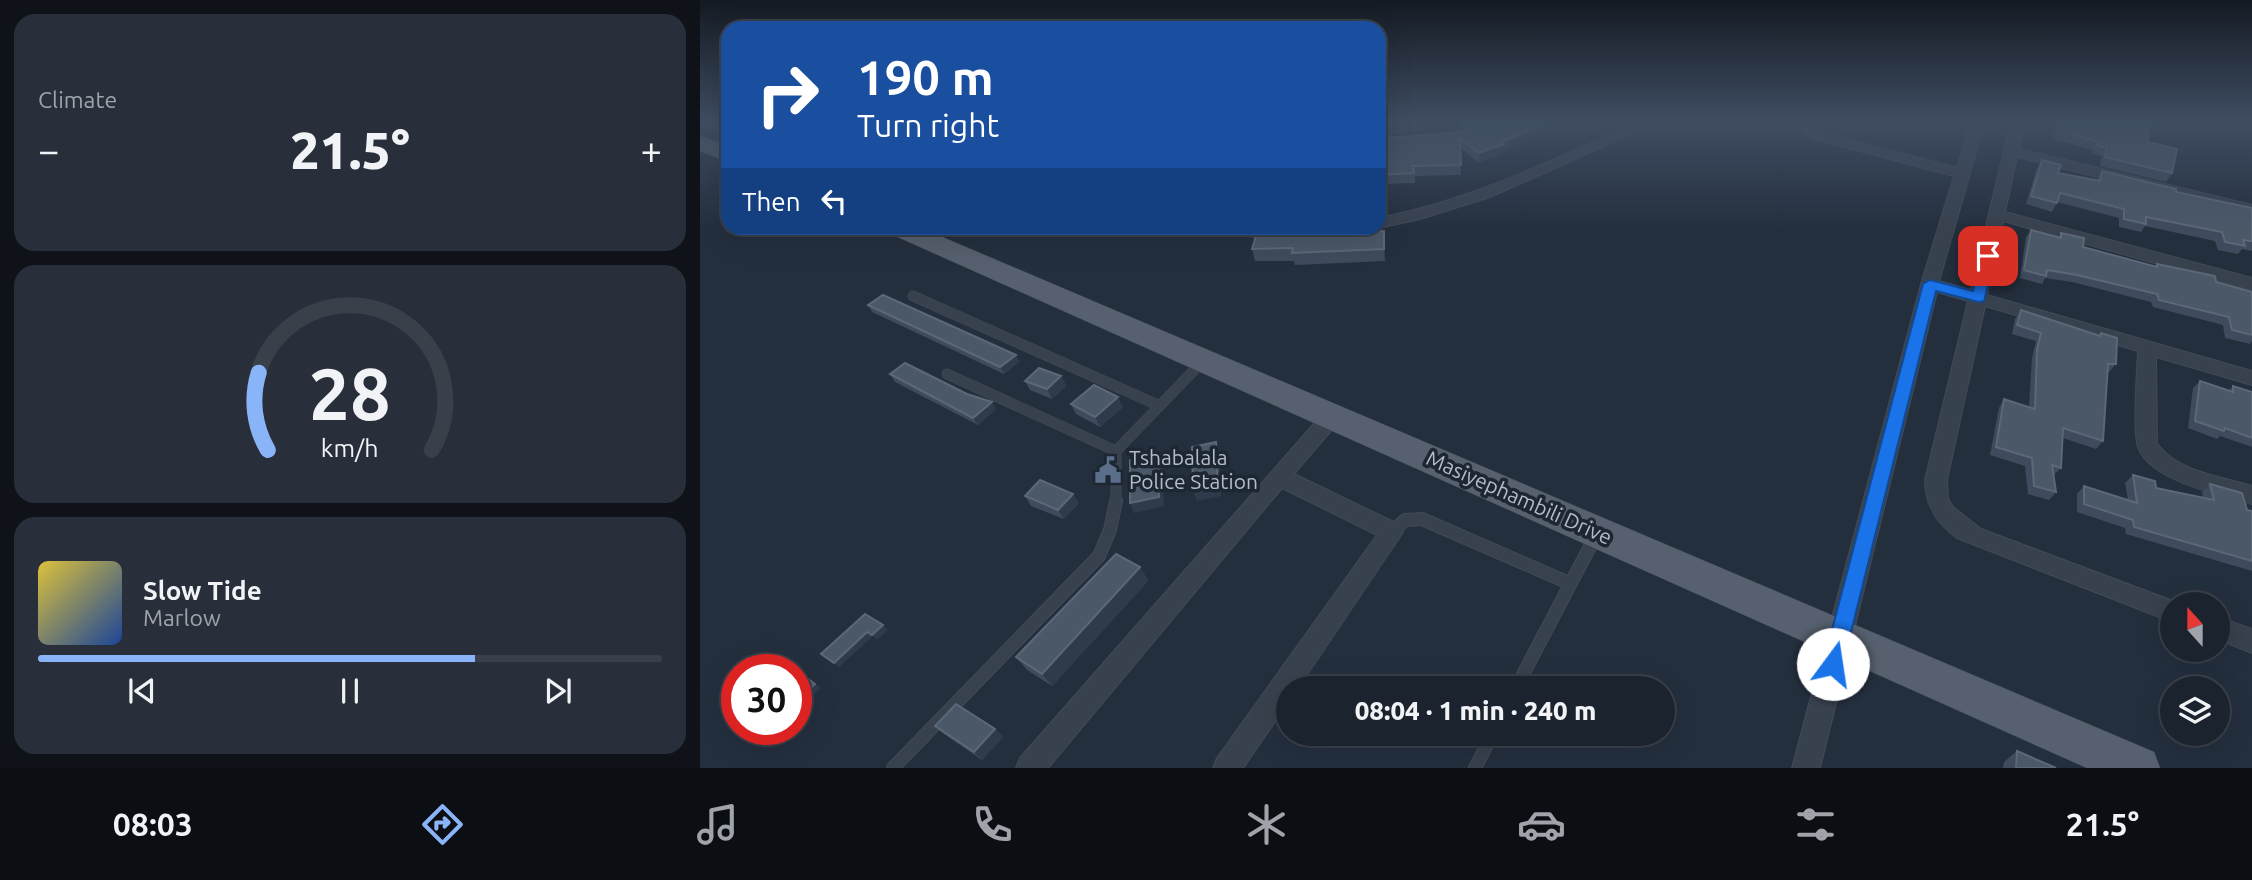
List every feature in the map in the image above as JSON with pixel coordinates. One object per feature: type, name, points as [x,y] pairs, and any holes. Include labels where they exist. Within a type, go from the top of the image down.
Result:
[{"type":"main road","name":"Masiyephambili Drive","points":[[916,235],[2138,768]]},
{"type":"street","points":[[1386,222],[1426,215],[1462,203],[1570,157]]},
{"type":"street","points":[[1898,157],[1962,174]]},
{"type":"street","points":[[1806,768],[1930,284],[1967,157]]},
{"type":"street","points":[[2010,157],[1936,480],[1937,504],[1959,528],[1973,536],[2160,606]]},
{"type":"street","points":[[2035,157],[2252,210]]},
{"type":"street","points":[[1997,215],[2252,284]]},
{"type":"street","points":[[1930,284],[2252,378]]},
{"type":"street","points":[[2147,347],[2147,444],[2151,454],[2171,468],[2252,495]]},
{"type":"street","points":[[1030,768],[1333,415]]},
{"type":"street","points":[[1227,768],[1392,532],[1279,477]]},
{"type":"street","points":[[2230,633],[2252,641]]},
{"type":"lane","points":[[913,296],[1160,406]]},
{"type":"lane","points":[[893,768],[1099,556],[1108,539],[1117,506],[1116,451],[1205,359]]},
{"type":"lane","points":[[947,374],[1116,451]]},
{"type":"lane","points":[[1392,532],[1403,520],[1412,517],[1422,519],[1569,583]]},
{"type":"lane","points":[[1522,676],[1597,534]]},
{"type":"lane","points":[[1475,768],[1486,746]]},
{"type":"building","points":[[1386,157],[1461,157],[1461,165],[1413,166],[1414,173],[1386,175]]},
{"type":"building","points":[[2105,157],[2175,157],[2172,173]]},
{"type":"building","points":[[2042,160],[2061,165],[2058,173],[2100,181],[2102,171],[2176,189],[2176,192],[2252,208],[2252,241],[2243,240],[2245,246],[2225,242],[2222,232],[2146,217],[2146,224],[2124,219],[2124,209],[2060,193],[2057,203],[2031,196]]},
{"type":"building","points":[[2031,230],[2061,238],[2061,233],[2084,238],[2083,247],[2157,267],[2157,264],[2215,276],[2216,282],[2252,292],[2252,335],[2232,330],[2229,317],[2159,300],[2157,294],[2077,275],[2047,270],[2046,276],[2024,270]]},
{"type":"building","points":[[1384,235],[1384,249],[1292,253],[1293,248],[1252,249],[1256,236]]},
{"type":"building","points":[[883,295],[1016,355],[1000,367],[868,305]]},
{"type":"building","points":[[2021,310],[2100,336],[2101,333],[2117,338],[2116,364],[2108,364],[2103,441],[2063,428],[2061,468],[2052,465],[2056,492],[2034,486],[2032,458],[1996,447],[2004,399],[2035,409],[2037,350],[2041,333],[2017,325]]},
{"type":"building","points":[[905,363],[967,394],[992,402],[973,418],[890,374]]},
{"type":"building","points":[[1039,368],[1061,376],[1047,389],[1025,381]]},
{"type":"building","points":[[2200,381],[2233,392],[2233,386],[2252,392],[2252,438],[2195,421]]},
{"type":"building","points":[[1094,385],[1118,397],[1095,417],[1071,404]]},
{"type":"building","points":[[1216,442],[1218,487],[1193,491],[1192,447]]},
{"type":"building","points":[[1158,454],[1159,497],[1130,503],[1130,460]]},
{"type":"building","points":[[2133,475],[2155,481],[2156,488],[2214,500],[2210,484],[2242,493],[2247,510],[2252,511],[2252,561],[2134,527],[2133,520],[2084,504],[2084,486],[2137,503]]},
{"type":"building","points":[[1040,480],[1073,494],[1058,510],[1025,496]]},
{"type":"building","points":[[1116,554],[1140,567],[1042,674],[1016,657]]},
{"type":"building","points":[[865,614],[883,625],[872,635],[867,632],[834,663],[821,654]]},
{"type":"building","points":[[956,704],[995,729],[974,752],[935,726]]},
{"type":"building","points":[[2017,751],[2056,768],[2016,768]]},
{"type":"place","name":"Tshabalala Police Station","points":[[1108,470]]},
{"type":"route","points":[[1833,664],[1930,284],[1979,298],[1988,256]]}]
